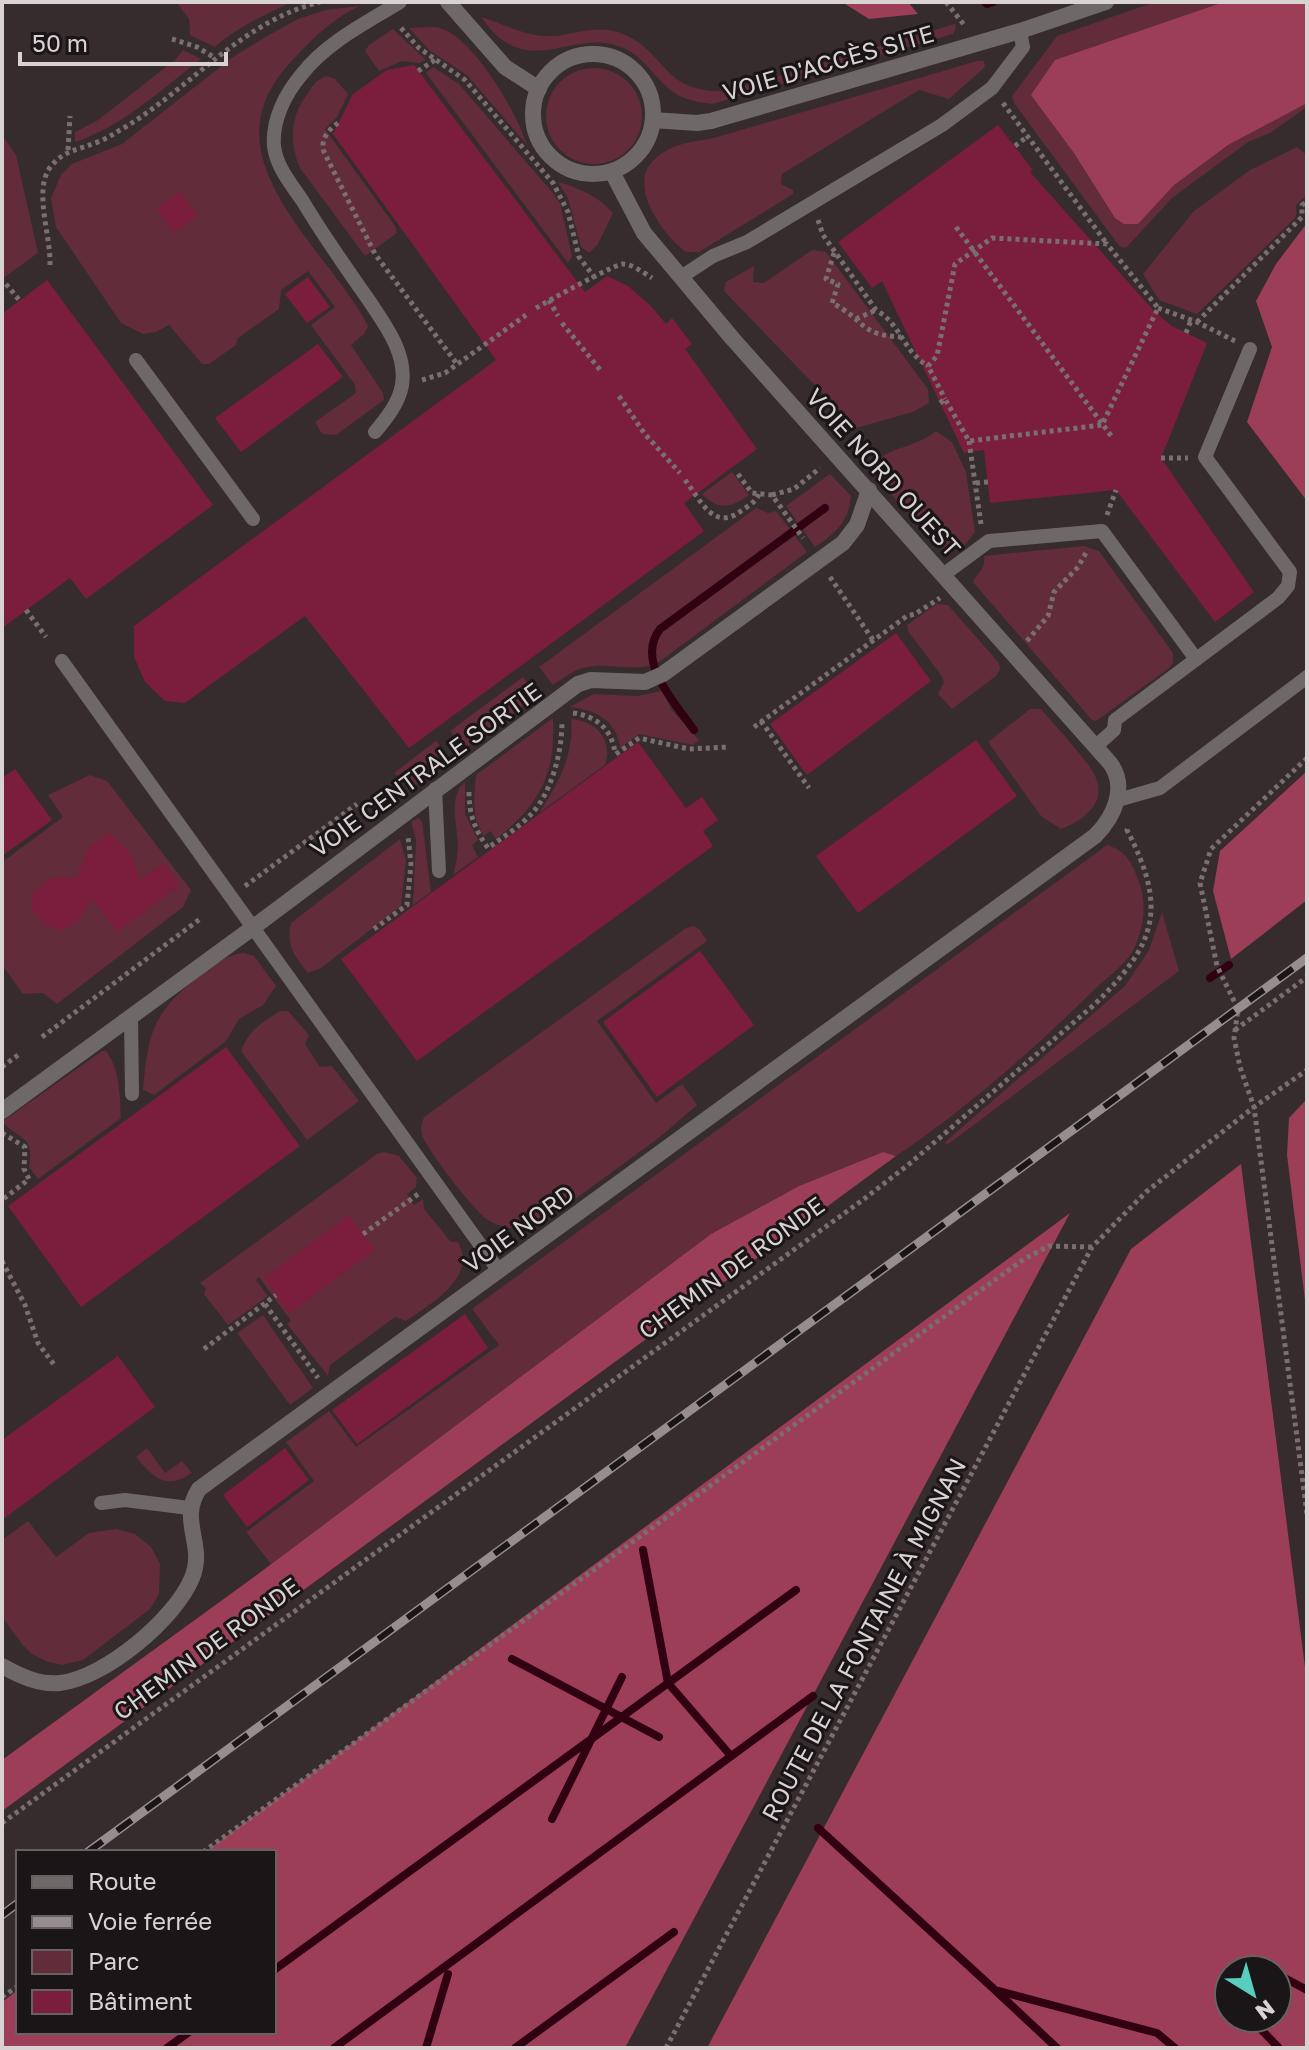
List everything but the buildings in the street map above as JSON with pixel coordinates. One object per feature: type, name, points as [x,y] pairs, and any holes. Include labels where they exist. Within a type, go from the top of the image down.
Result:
[{"type":"street","points":[[448,2],[505,67],[539,89]]},
{"type":"street","name":"VOIE D'ACCÈS SITE","points":[[653,120],[711,121],[1020,31],[1106,2]]},
{"type":"street","points":[[601,55],[616,59],[640,77],[648,90],[653,120],[649,137],[639,153],[626,165],[612,172],[590,174],[571,170],[554,160],[542,145],[534,127],[533,108],[539,89],[558,66],[572,58],[601,55]]},
{"type":"street","name":"VOIE NORD OUEST","points":[[612,172],[644,233],[732,338],[1096,746],[1115,770],[1118,800]]},
{"type":"street","name":"VOIE CENTRALE SORTIE","points":[[2,1111],[578,684],[591,680],[645,682],[658,676],[843,543],[857,525],[869,490]]},
{"type":"street","name":"VOIE NORD","points":[[189,1508],[199,1489],[1095,836],[1110,818],[1118,800]]},
{"type":"street","points":[[2,1666],[36,1681],[59,1683],[87,1677],[152,1630],[181,1597],[193,1577],[197,1556],[189,1508]]},
{"type":"lane","points":[[375,432],[393,408],[402,386],[402,362],[390,331],[330,246],[281,168],[274,150],[274,130],[282,103],[302,73],[329,48],[400,2]]},
{"type":"lane","points":[[681,277],[713,256],[747,242],[942,125],[992,88],[1023,47],[1020,31]]},
{"type":"lane","points":[[1096,746],[1114,730],[1115,720],[1278,598],[1288,586],[1290,572],[1205,457],[1250,349]]},
{"type":"lane","points":[[136,360],[253,519]]},
{"type":"lane","points":[[943,575],[989,541],[1102,531],[1196,659]]},
{"type":"lane","points":[[62,661],[251,929],[499,1271]]},
{"type":"lane","points":[[1118,800],[1160,788],[1307,677]]},
{"type":"lane","points":[[435,789],[439,871]]},
{"type":"lane","points":[[131,1017],[132,1094]]},
{"type":"lane","points":[[101,1503],[125,1500],[189,1508]]},
{"type":"path","points":[[50,265],[51,250],[42,190],[49,170],[68,150],[103,140],[161,104],[215,58],[285,15],[320,2]]},
{"type":"path","points":[[946,2],[964,22],[970,45]]},
{"type":"path","points":[[401,28],[419,48],[465,80],[553,183],[568,212],[579,257],[595,278]]},
{"type":"path","points":[[172,39],[197,47],[215,58]]},
{"type":"path","points":[[418,71],[435,60]]},
{"type":"path","points":[[992,88],[1158,308],[1194,321],[1250,349]]},
{"type":"path","points":[[68,150],[70,116]]},
{"type":"path","points":[[338,123],[324,139],[324,152],[375,254],[457,364]]},
{"type":"path","points":[[1015,146],[1028,136]]},
{"type":"path","points":[[1186,333],[1194,321],[1302,217],[1302,205],[1307,202]]},
{"type":"path","points":[[956,227],[1112,437]]},
{"type":"path","points":[[928,366],[937,356],[955,264],[992,238],[1107,244]]},
{"type":"path","points":[[901,337],[866,330],[846,309],[832,303],[838,284],[826,279],[834,252],[876,310],[888,317],[901,337],[914,358],[928,366],[942,401],[969,441],[981,525]]},
{"type":"path","points":[[536,308],[614,265],[626,264],[651,277],[661,287]]},
{"type":"path","points":[[847,270],[854,264]]},
{"type":"path","points":[[6,284],[20,301]]},
{"type":"path","points":[[549,300],[558,316]]},
{"type":"path","points":[[1102,425],[1158,308]]},
{"type":"path","points":[[856,319],[876,310]]},
{"type":"path","points":[[402,386],[445,373],[526,315]]},
{"type":"path","points":[[562,323],[601,371]]},
{"type":"path","points":[[619,396],[644,433],[680,473]]},
{"type":"path","points":[[969,441],[1102,425]]},
{"type":"path","points":[[738,474],[752,493],[772,495],[794,489],[824,465]]},
{"type":"path","points":[[685,480],[711,514],[721,520],[732,518],[757,500],[759,494]]},
{"type":"path","points":[[976,483],[988,482]]},
{"type":"path","points":[[772,495],[803,538]]},
{"type":"path","points":[[1025,643],[1048,616],[1054,592],[1078,567],[1089,547]]},
{"type":"path","points":[[825,569],[873,640]]},
{"type":"path","points":[[754,727],[832,675],[907,616],[943,596]]},
{"type":"path","points":[[26,610],[46,637]]},
{"type":"path","points":[[471,785],[472,820],[488,848],[534,812],[546,792],[562,732],[561,712],[595,719],[613,739],[615,754],[639,738],[689,749],[729,747]]},
{"type":"path","points":[[761,721],[786,751],[809,788]]},
{"type":"path","points":[[1307,758],[1211,849],[1200,883],[1217,966],[1238,1009],[1234,1038],[1254,1107],[1307,1514]]},
{"type":"path","name":"CHEMIN DE RONDE","points":[[2,1823],[864,1199],[1095,1004],[1137,957],[1148,935],[1152,911],[1145,874],[1127,830],[1134,809],[1118,800]]},
{"type":"path","points":[[245,886],[357,804]]},
{"type":"path","points":[[374,929],[407,905],[410,841],[404,829]]},
{"type":"path","points":[[42,1037],[200,919]]},
{"type":"path","points":[[1235,1030],[1307,977]]},
{"type":"path","points":[[2,1067],[18,1055]]},
{"type":"path","name":"ROUTE DE LA FONTAINE À MIGNAN","points":[[666,2048],[1092,1247],[1146,1192],[1254,1107],[1307,1070]]},
{"type":"path","points":[[2,1133],[25,1147],[24,1169],[29,1179],[2,1200]]},
{"type":"path","points":[[363,1234],[435,1182]]},
{"type":"path","points":[[206,1850],[1024,1259],[1049,1246],[1092,1247]]},
{"type":"path","points":[[2,1261],[25,1305],[38,1343],[55,1366]]},
{"type":"path","points":[[204,1349],[276,1295]]},
{"type":"path","points":[[265,1304],[330,1394]]},
{"type":"green space","points":[[176,2],[292,2],[242,27],[215,47],[190,35],[189,19]]},
{"type":"green space","points":[[1155,2],[1307,2],[1307,107],[1270,133],[1248,142],[1172,198],[1126,248],[1120,247],[1014,103],[1012,96],[1057,36]]},
{"type":"green space","points":[[360,6],[330,24],[289,64],[266,99],[259,133],[265,167],[281,200],[368,326],[351,345],[383,393],[384,400],[336,435],[322,434],[315,422],[356,393],[355,385],[311,325],[335,307],[308,271],[281,290],[279,309],[238,338],[236,345],[209,364],[202,364],[169,325],[143,334],[121,323],[56,227],[51,198],[61,175],[72,164],[122,144],[233,57],[298,19],[325,10]]},
{"type":"green space","points":[[481,17],[537,35],[555,36],[599,29],[618,32],[647,49],[688,86],[727,91],[955,24],[956,28],[953,34],[712,104],[694,101],[672,91],[641,59],[621,47],[590,43],[547,50],[517,48],[499,38]]},
{"type":"green space","points":[[409,28],[440,28],[467,46],[504,97],[527,145],[467,75],[429,50]]},
{"type":"green space","points":[[393,29],[426,60],[419,63],[402,61],[379,71],[365,51]]},
{"type":"green space","points":[[183,50],[201,59],[125,117],[75,142],[75,132],[98,120],[175,60]]},
{"type":"green space","points":[[984,61],[985,67],[949,99],[919,90],[782,174],[781,184],[793,190],[793,194],[699,252],[686,252],[668,235],[652,211],[644,185],[646,173],[658,156],[673,148]]},
{"type":"green space","points":[[433,67],[459,84],[560,203],[572,256],[568,263],[426,73]]},
{"type":"green space","points":[[594,68],[613,71],[628,82],[639,97],[642,116],[639,135],[628,150],[613,161],[594,164],[575,161],[560,150],[549,135],[546,116],[549,97],[560,82],[575,71]]},
{"type":"green space","points":[[327,76],[335,79],[348,94],[337,117],[325,129],[397,233],[365,256],[300,168],[294,149],[293,129],[302,102],[314,85]]},
{"type":"green space","points":[[2,135],[16,155],[38,253],[2,279]]},
{"type":"green space","points":[[1297,147],[1307,155],[1307,195],[1296,205],[1296,217],[1197,314],[1159,300],[1143,274],[1194,211],[1250,170]]},
{"type":"green space","points":[[558,182],[588,193],[613,213],[598,244],[589,253],[581,247],[568,198]]},
{"type":"green space","points":[[812,250],[826,252],[928,389],[929,403],[913,412],[856,428],[724,291],[726,282],[754,266],[753,282],[764,283]]},
{"type":"green space","points":[[936,431],[952,442],[966,472],[975,532],[964,546],[950,550],[940,546],[874,476],[871,466],[886,454]]},
{"type":"green space","points":[[732,472],[749,495],[725,506],[714,503],[702,494]]},
{"type":"green space","points":[[830,474],[851,496],[850,505],[840,526],[815,547],[786,506]]},
{"type":"green space","points":[[756,508],[768,513],[776,511],[807,552],[659,662],[633,668],[583,668],[553,685],[539,667]]},
{"type":"green space","points":[[1084,546],[1099,551],[1173,653],[1173,663],[1168,669],[1096,721],[973,582],[982,568],[984,556]]},
{"type":"green space","points":[[937,604],[948,605],[999,663],[1000,670],[952,709],[938,694],[944,682],[941,675],[908,631],[907,625]]},
{"type":"green space","points":[[523,677],[537,696],[465,749],[450,731]]},
{"type":"green space","points":[[662,691],[671,709],[699,740],[693,745],[639,734],[620,748],[614,730],[602,717],[569,707],[594,694],[638,696]]},
{"type":"green space","points":[[1030,709],[1041,709],[1087,763],[1099,787],[1090,810],[1077,822],[1061,829],[1041,816],[988,742]]},
{"type":"green space","points":[[553,718],[552,755],[534,800],[496,839],[490,831],[484,836],[475,814],[476,775]]},
{"type":"green space","points":[[571,719],[588,724],[601,733],[607,748],[605,765],[539,813],[558,781],[567,757]]},
{"type":"green space","points":[[436,741],[450,760],[412,788],[394,773]]},
{"type":"green space","points":[[90,775],[107,781],[191,890],[183,907],[57,1004],[43,993],[23,994],[2,965],[2,862],[63,817],[48,795]]},
{"type":"green space","points":[[465,782],[465,814],[478,840],[472,845],[478,857],[453,875],[458,847],[455,802]]},
{"type":"green space","points":[[418,818],[422,821],[431,892],[413,905],[416,840],[411,822]]},
{"type":"green space","points":[[400,839],[406,861],[401,906],[321,968],[308,973],[292,950],[291,923]]},
{"type":"green space","points":[[1107,845],[1127,858],[1141,888],[1144,914],[1134,949],[1117,970],[1000,1077],[896,1156],[883,1152],[799,1186],[711,1234],[271,1564],[246,1532],[314,1481],[286,1442],[329,1411],[356,1447],[499,1345],[472,1309]]},
{"type":"green space","points":[[1162,912],[1179,971],[947,1145],[945,1142],[1125,986],[1149,950]]},
{"type":"green space","points":[[694,926],[707,941],[597,1021],[656,1103],[682,1084],[697,1105],[660,1137],[537,1227],[512,1228],[488,1220],[463,1194],[426,1143],[421,1130],[424,1117],[686,928]]},
{"type":"green space","points":[[244,953],[254,956],[276,986],[263,1005],[239,1019],[226,1041],[154,1095],[143,1090],[152,1036],[165,1010],[175,997],[205,972],[228,957]]},
{"type":"green space","points":[[280,1011],[288,1011],[309,1035],[305,1044],[320,1067],[332,1066],[359,1101],[307,1140],[241,1051],[256,1028]]},
{"type":"green space","points":[[106,1051],[111,1058],[117,1075],[121,1118],[38,1179],[29,1167],[28,1143],[2,1122]]},
{"type":"green space","points":[[384,1152],[399,1156],[417,1178],[416,1187],[407,1194],[414,1205],[423,1199],[424,1209],[451,1242],[458,1242],[462,1267],[448,1289],[406,1321],[395,1317],[330,1365],[328,1376],[287,1324],[291,1321],[259,1277],[256,1280],[268,1296],[228,1325],[204,1294],[206,1288],[200,1283],[377,1154]]},
{"type":"green space","points":[[263,1315],[313,1388],[290,1405],[237,1333]]},
{"type":"green space","points":[[147,1448],[165,1473],[182,1461],[192,1473],[174,1481],[154,1476],[136,1457]]},
{"type":"green space","points":[[28,1521],[56,1557],[89,1533],[116,1529],[135,1534],[151,1547],[160,1564],[159,1594],[150,1609],[83,1660],[62,1665],[32,1654],[2,1617],[2,1540]]},
{"type":"shaded area","points":[[842,2],[908,2],[918,14],[869,19]]},
{"type":"shaded area","points":[[1224,2],[1307,2],[1307,103],[1228,145],[1174,185],[1138,224],[1124,224],[1115,218],[1074,153],[1031,95],[1055,60]]},
{"type":"shaded area","points":[[1307,223],[1307,501],[1247,422],[1272,347],[1256,301],[1276,264]]},
{"type":"shaded area","points":[[1307,771],[1307,900],[1231,959],[1213,891],[1220,851]]},
{"type":"shaded area","points":[[1307,1099],[1307,1316],[1287,1155],[1289,1118]]},
{"type":"shaded area","points":[[883,1152],[896,1156],[2,1811],[2,1760],[254,1577],[711,1234],[799,1186]]},
{"type":"shaded area","points":[[1241,1164],[1307,1683],[1307,2048],[707,2048],[1131,1249]]},
{"type":"shaded area","points":[[1070,1213],[625,2048],[2,2048],[2,2002],[16,1992],[16,2034],[276,2034],[276,1850],[208,1850]]},
{"type":"waterway","points":[[985,2],[993,2]]},
{"type":"waterway","points":[[694,730],[668,695],[655,668],[652,654],[660,629],[825,508]]},
{"type":"waterway","points":[[1210,978],[1229,965]]},
{"type":"waterway","points":[[643,1550],[668,1683],[731,1756]]},
{"type":"waterway","points":[[276,1969],[796,1590]]},
{"type":"waterway","points":[[512,1659],[659,1737]]},
{"type":"waterway","points":[[552,1819],[622,1677]]},
{"type":"waterway","points":[[334,2048],[813,1696]]},
{"type":"waterway","points":[[818,1828],[995,1990],[1157,2033],[1175,2048]]},
{"type":"waterway","points":[[515,2048],[674,1932]]},
{"type":"waterway","points":[[426,2048],[448,1974]]},
{"type":"waterway","points":[[1293,1983],[1307,1990]]},
{"type":"waterway","points":[[996,1991],[1057,2048]]},
{"type":"waterway","points":[[167,2048],[186,2034]]},
{"type":"waterway","points":[[1265,2034],[1279,2048]]},
{"type":"railway","points":[[91,1850],[1307,958]]},
{"type":"railway","points":[[2,1915],[16,1904]]}]
